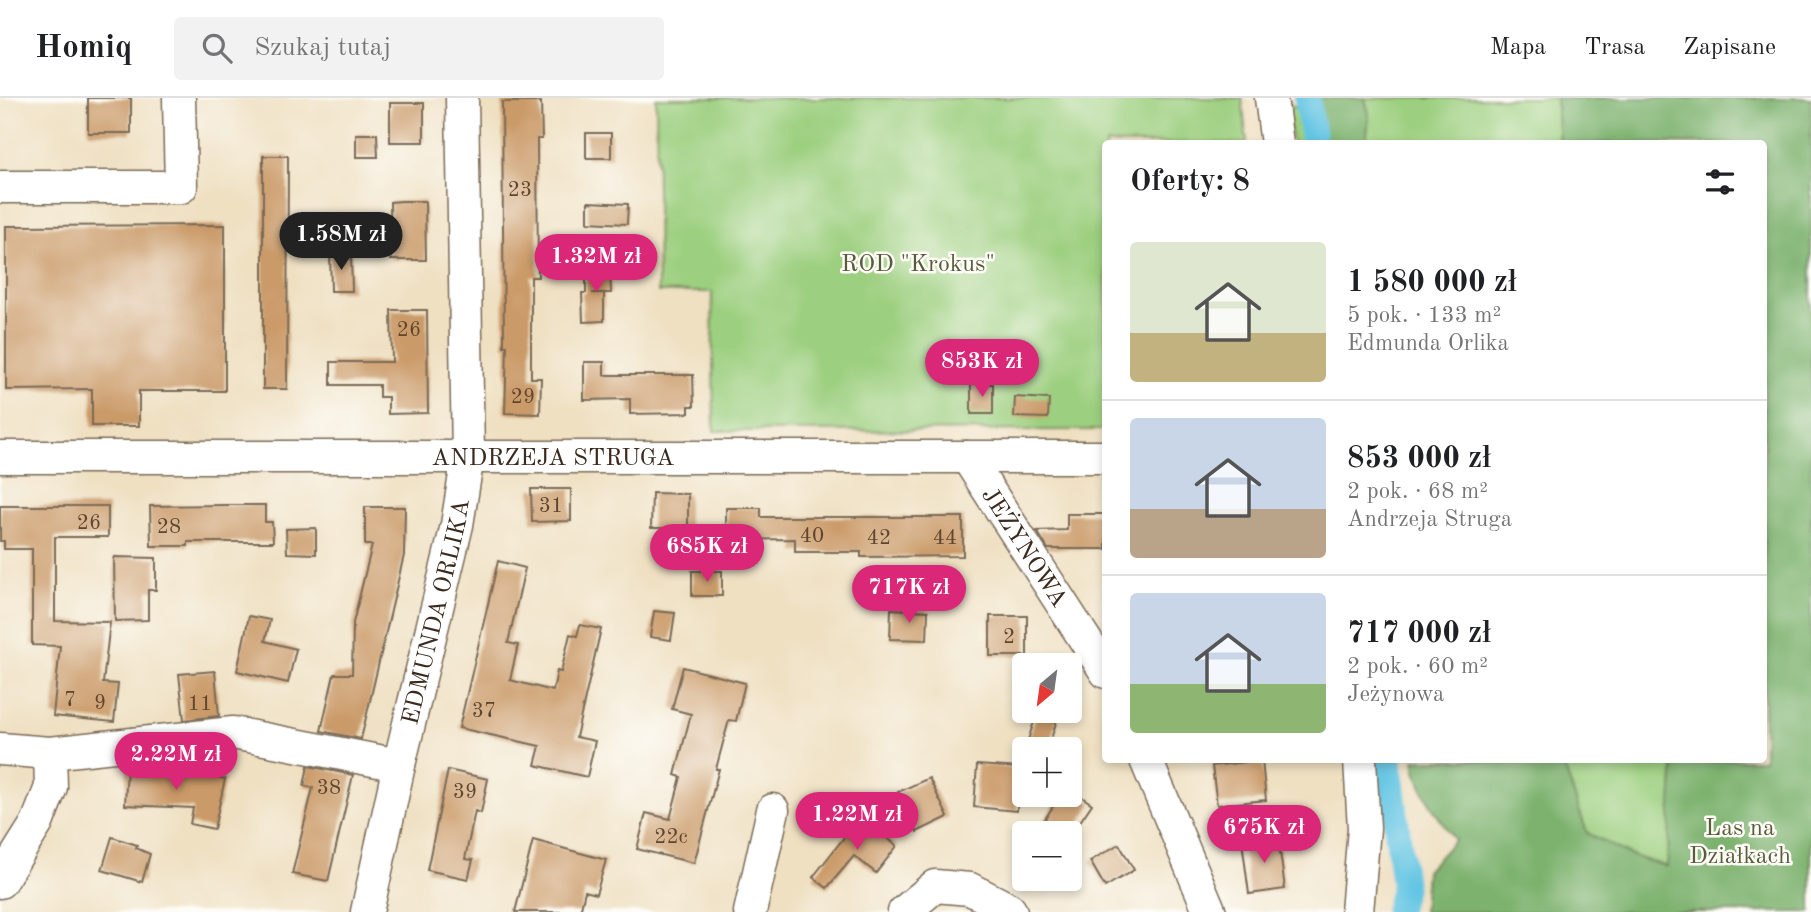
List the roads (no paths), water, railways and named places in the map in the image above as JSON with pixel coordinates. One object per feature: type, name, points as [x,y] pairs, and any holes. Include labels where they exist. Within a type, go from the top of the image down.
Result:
[{"type":"street","points":[[0,187],[181,187],[178,98]]},
{"type":"street","name":"EDMUNDA ORLIKA","points":[[367,912],[399,765],[457,525],[468,456],[461,98]]},
{"type":"street","points":[[1271,98],[1276,140]]},
{"type":"street","name":"ANDRZEJA STRUGA","points":[[0,457],[1102,457]]},
{"type":"street","name":"JEŻYNOWA","points":[[967,457],[1102,667]]},
{"type":"street","points":[[0,749],[50,753],[233,733],[399,765]]},
{"type":"street","points":[[0,882],[37,823],[51,787],[50,753]]},
{"type":"street","points":[[1147,763],[1210,912]]},
{"type":"street","points":[[1357,912],[1364,828],[1360,763]]},
{"type":"street","points":[[750,912],[773,810]]},
{"type":"street","points":[[904,912],[935,886],[970,889],[1011,912]]},
{"type":"waterway","points":[[1307,98],[1313,140]]},
{"type":"waterway","points":[[1389,763],[1404,886],[1397,912]]},
{"type":"park label","name":"ROD \"Krokus\"","points":[[918,263]]},
{"type":"park label","name":"Las na Działkach","points":[[1740,841]]}]
